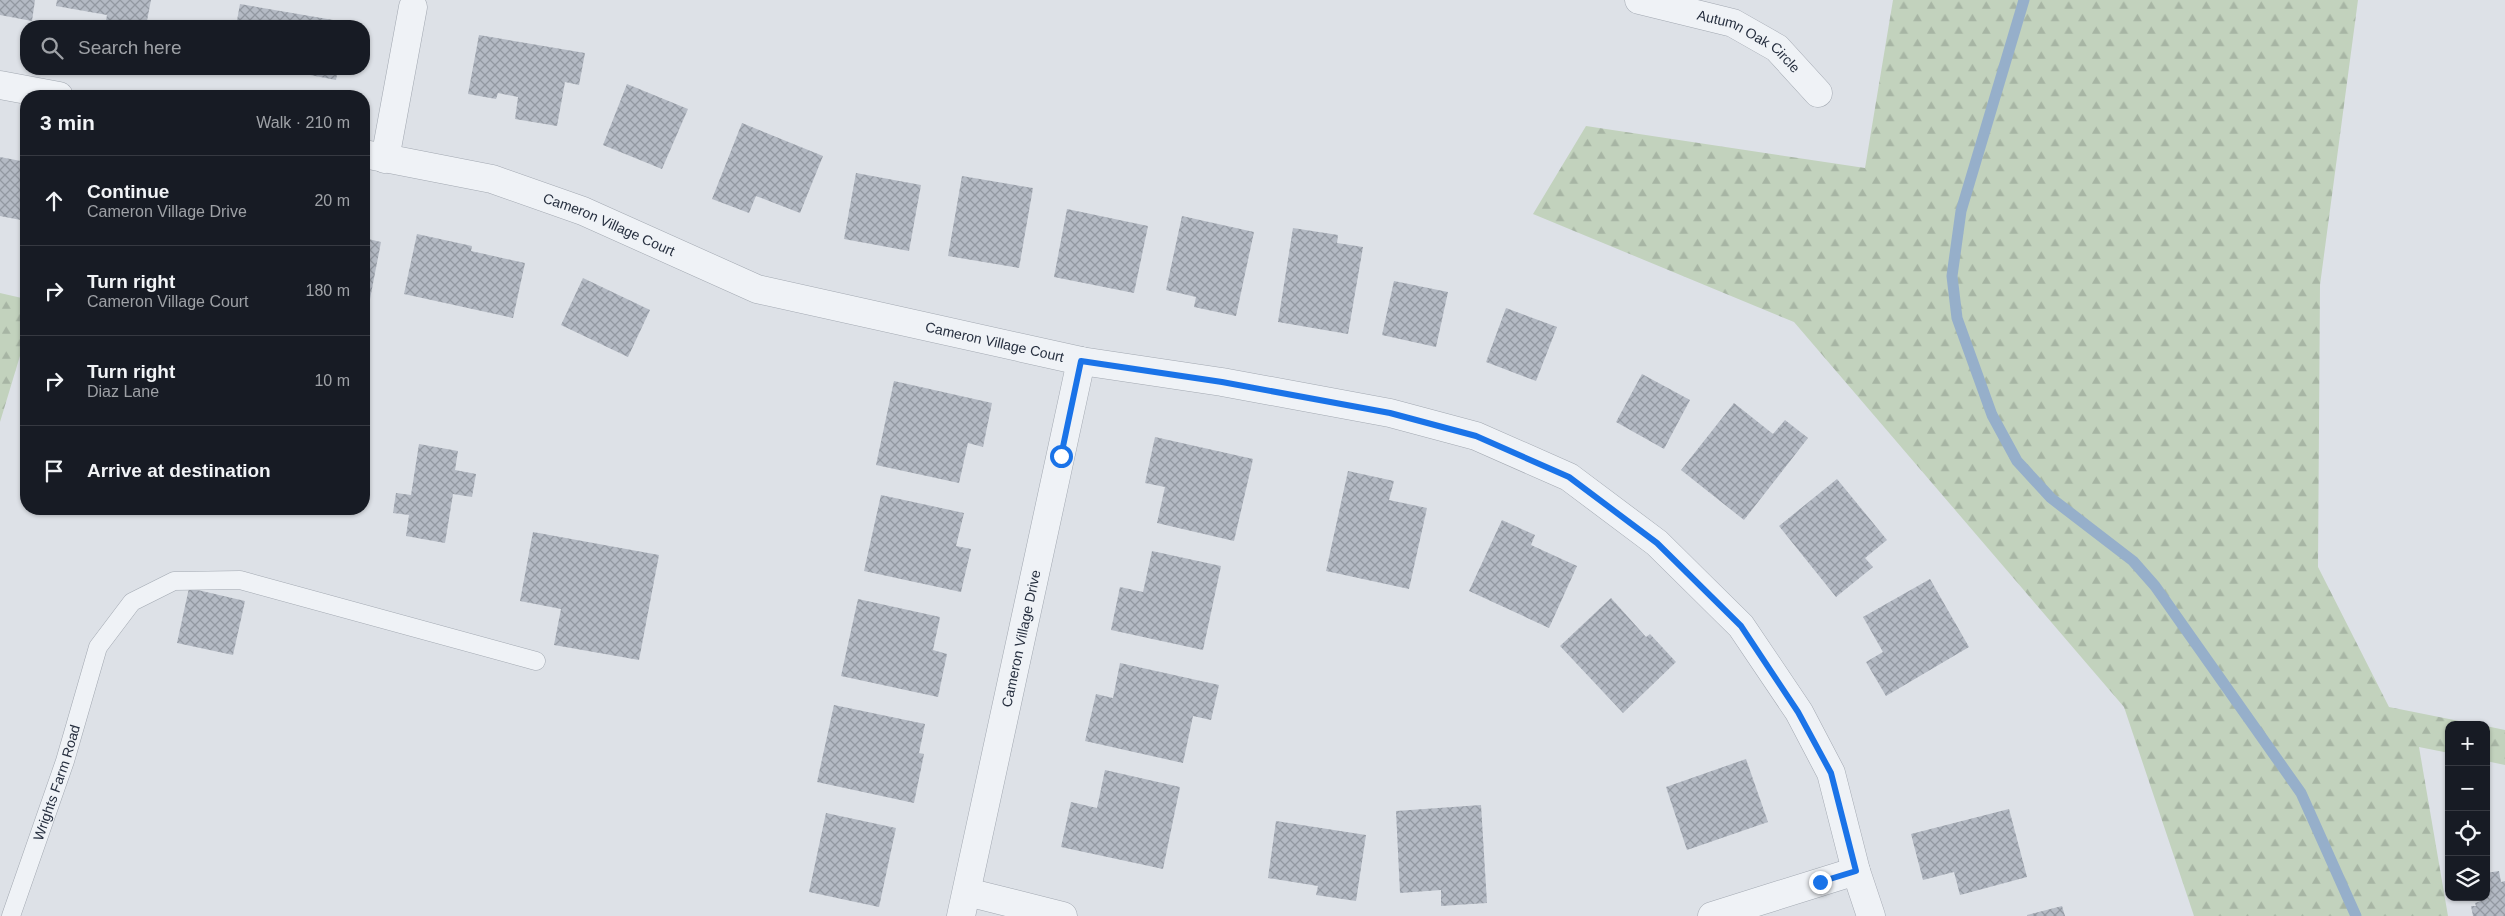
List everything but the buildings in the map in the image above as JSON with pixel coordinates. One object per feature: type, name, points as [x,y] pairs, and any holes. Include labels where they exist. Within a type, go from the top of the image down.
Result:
[{"type":"street","name":"Autumn Oak Circle","points":[[1639,0],[1733,23],[1777,48],[1818,93]]},
{"type":"street","points":[[374,156],[413,7]]},
{"type":"street","points":[[0,85],[27,90]]},
{"type":"street","name":"Cameron Village Court","points":[[374,156],[492,179],[583,210],[757,289],[1081,361],[1222,382],[1390,413],[1476,436],[1569,477],[1657,543],[1741,626],[1798,712],[1831,773],[1856,871],[1871,916]]},
{"type":"street","name":"Cameron Village Drive","points":[[964,904],[1081,361]]},
{"type":"street","points":[[1712,916],[1856,871]]},
{"type":"street","points":[[964,904],[1063,916]]},
{"type":"lane","name":"Wrights Farm Road","points":[[11,916],[66,762],[98,647],[132,602],[174,581],[240,580],[536,661]]},
{"type":"green space","points":[[1893,0],[2358,0],[2320,285],[2318,567],[2389,707],[2459,721],[2445,721],[2445,752],[2419,747],[2448,916],[2194,916],[2124,707],[1794,322],[1533,214],[1586,126],[1865,168]]},
{"type":"green space","points":[[0,293],[20,298],[20,356],[0,422]]},
{"type":"green space","points":[[2490,727],[2505,730],[2505,765],[2490,762]]},
{"type":"waterway","points":[[2024,0],[1961,211],[1952,276],[1957,318],[1992,415],[2017,461],[2051,498],[2133,561],[2155,586],[2301,793],[2356,916]]},
{"type":"route","points":[[1061,456],[1081,361],[1222,382],[1390,413],[1476,436],[1569,477],[1657,543],[1741,626],[1798,712],[1831,773],[1856,871],[1820,882]]}]
